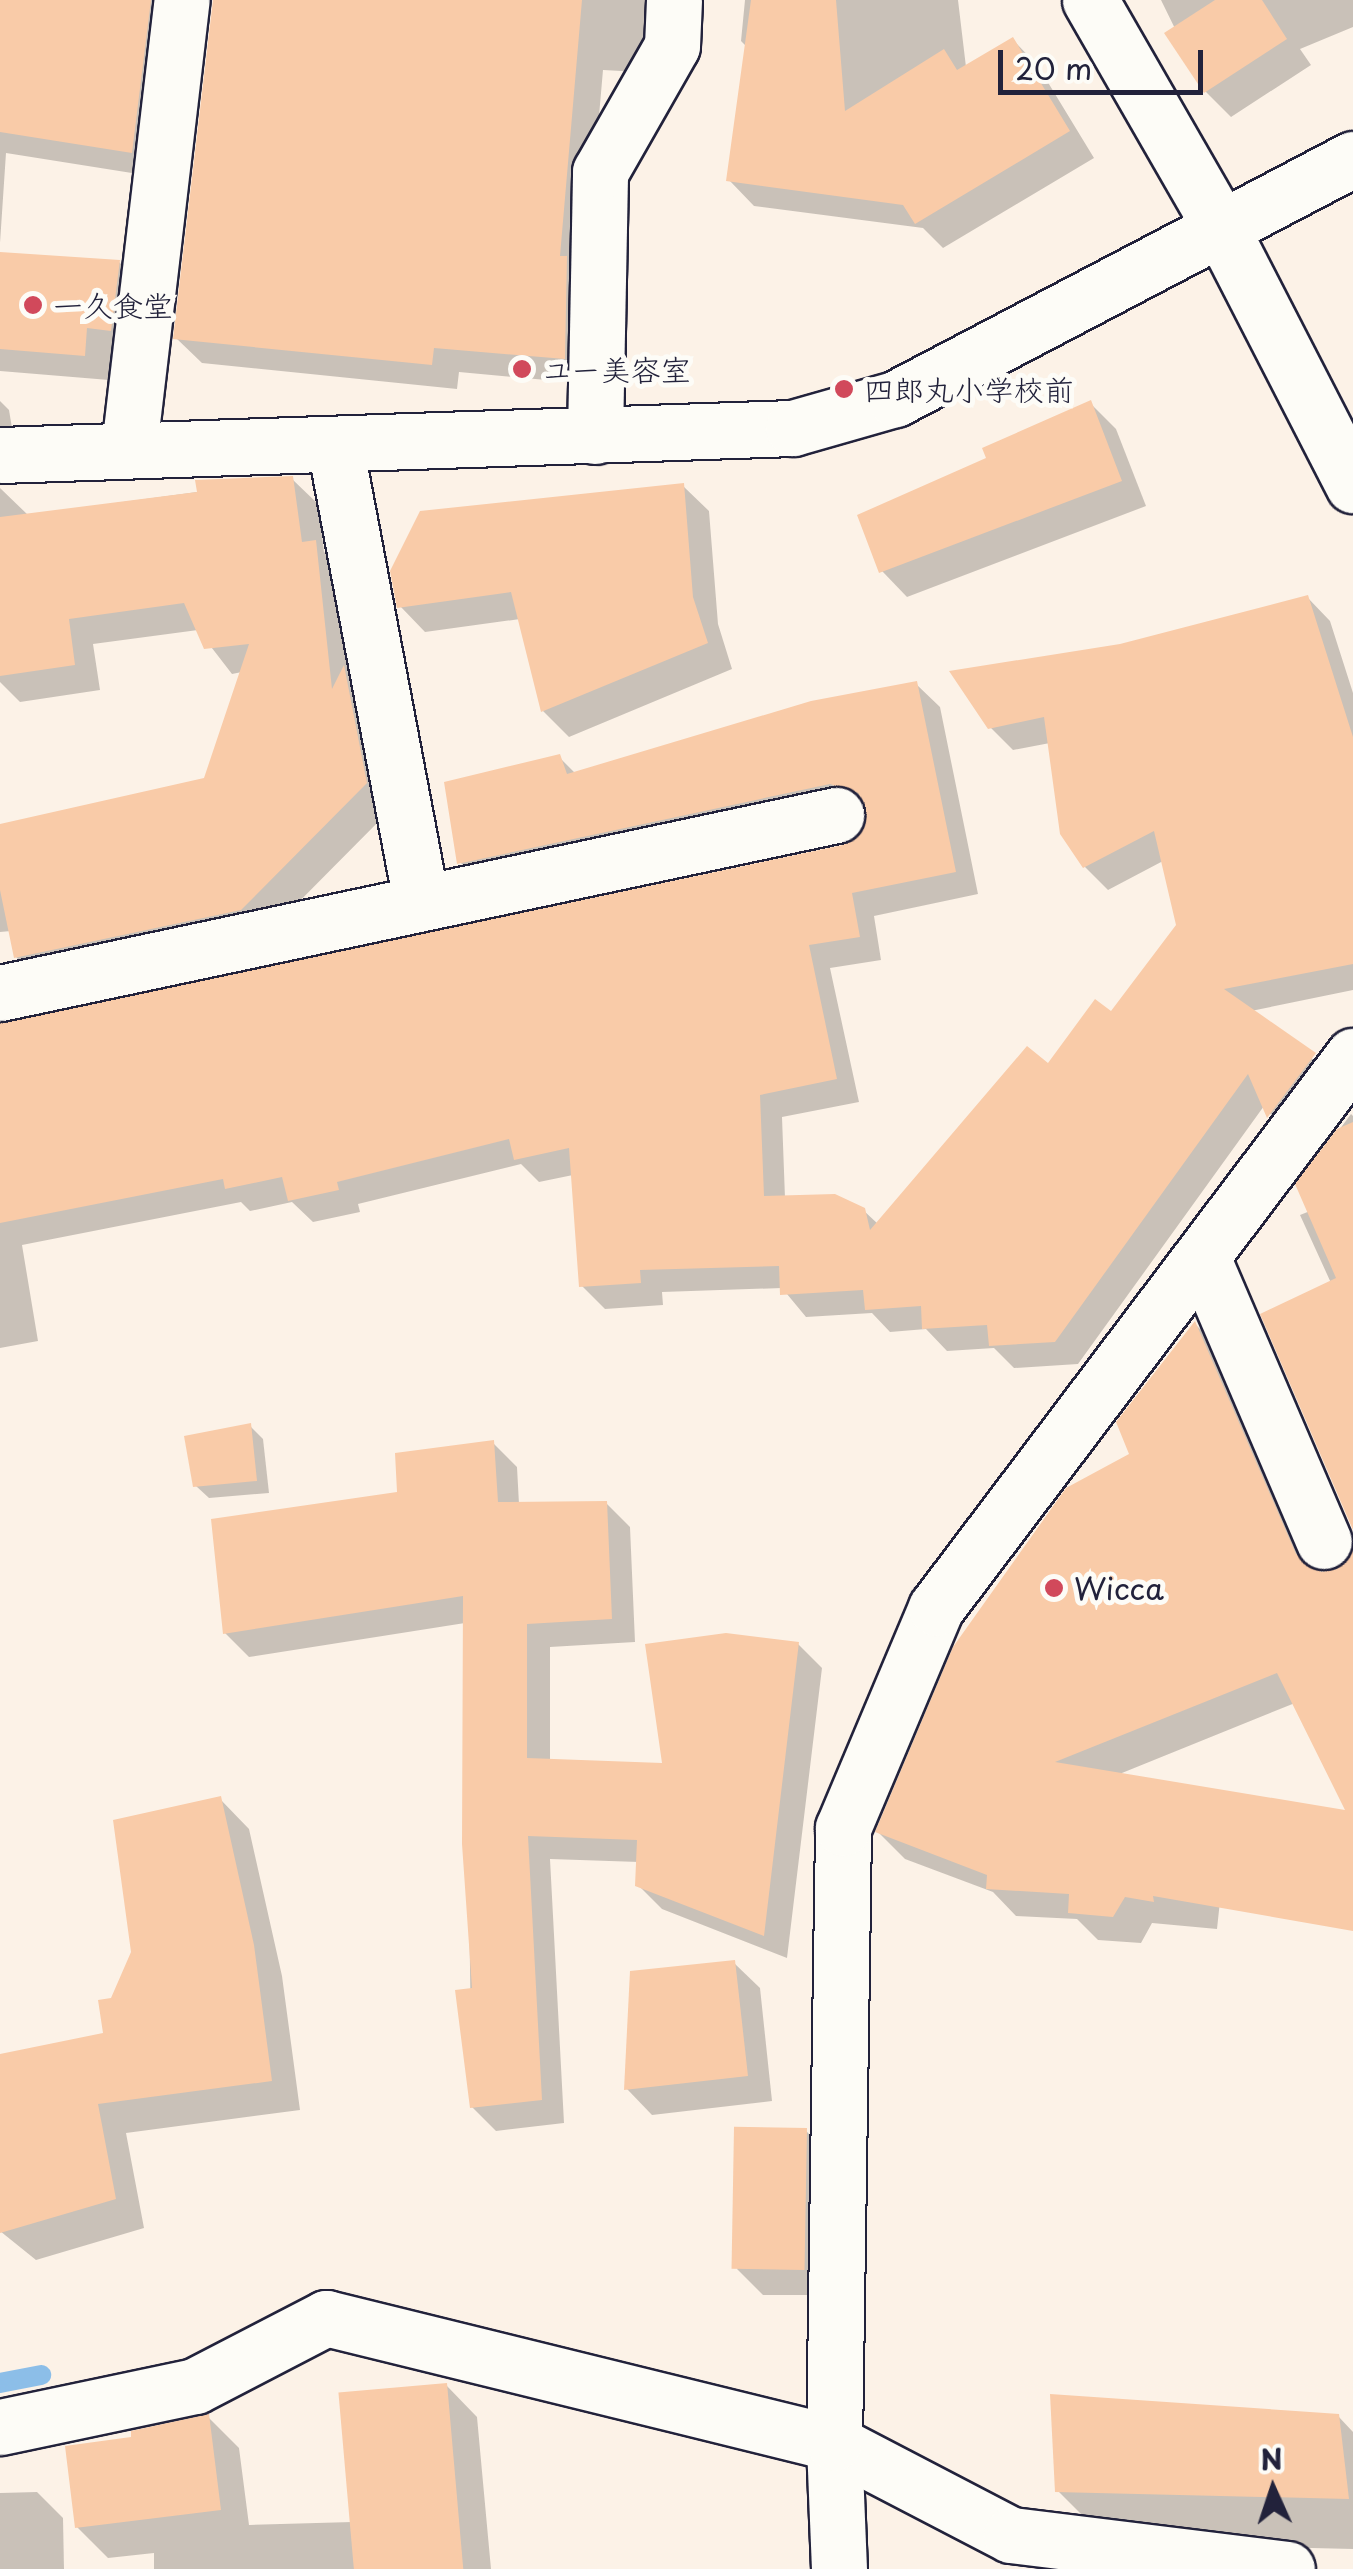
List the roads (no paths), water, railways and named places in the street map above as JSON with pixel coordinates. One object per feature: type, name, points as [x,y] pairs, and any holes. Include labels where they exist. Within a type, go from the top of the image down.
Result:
[{"type":"street","points":[[129,448],[182,0]]},
{"type":"street","points":[[595,436],[600,172],[672,46],[674,0]]},
{"type":"street","points":[[1090,0],[1222,230],[1353,485]]},
{"type":"street","points":[[0,455],[793,428],[895,399],[1353,159]]},
{"type":"street","points":[[335,446],[421,903]]},
{"type":"street","points":[[0,992],[836,815]]},
{"type":"street","points":[[839,2569],[834,2442],[843,1828],[936,1608],[1353,1056]]},
{"type":"street","points":[[1202,1257],[1324,1541]]},
{"type":"street","points":[[0,2427],[194,2386],[326,2318],[834,2442],[1011,2535],[1287,2569]]},
{"type":"waterway","points":[[0,2383],[41,2375]]},
{"type":"place","name":"一久食堂","points":[[33,305]]},
{"type":"place","name":"ユー美容室","points":[[522,369]]},
{"type":"place","name":"四郎丸小学校前","points":[[844,389]]},
{"type":"place","name":"Wicca","points":[[1054,1588]]}]
